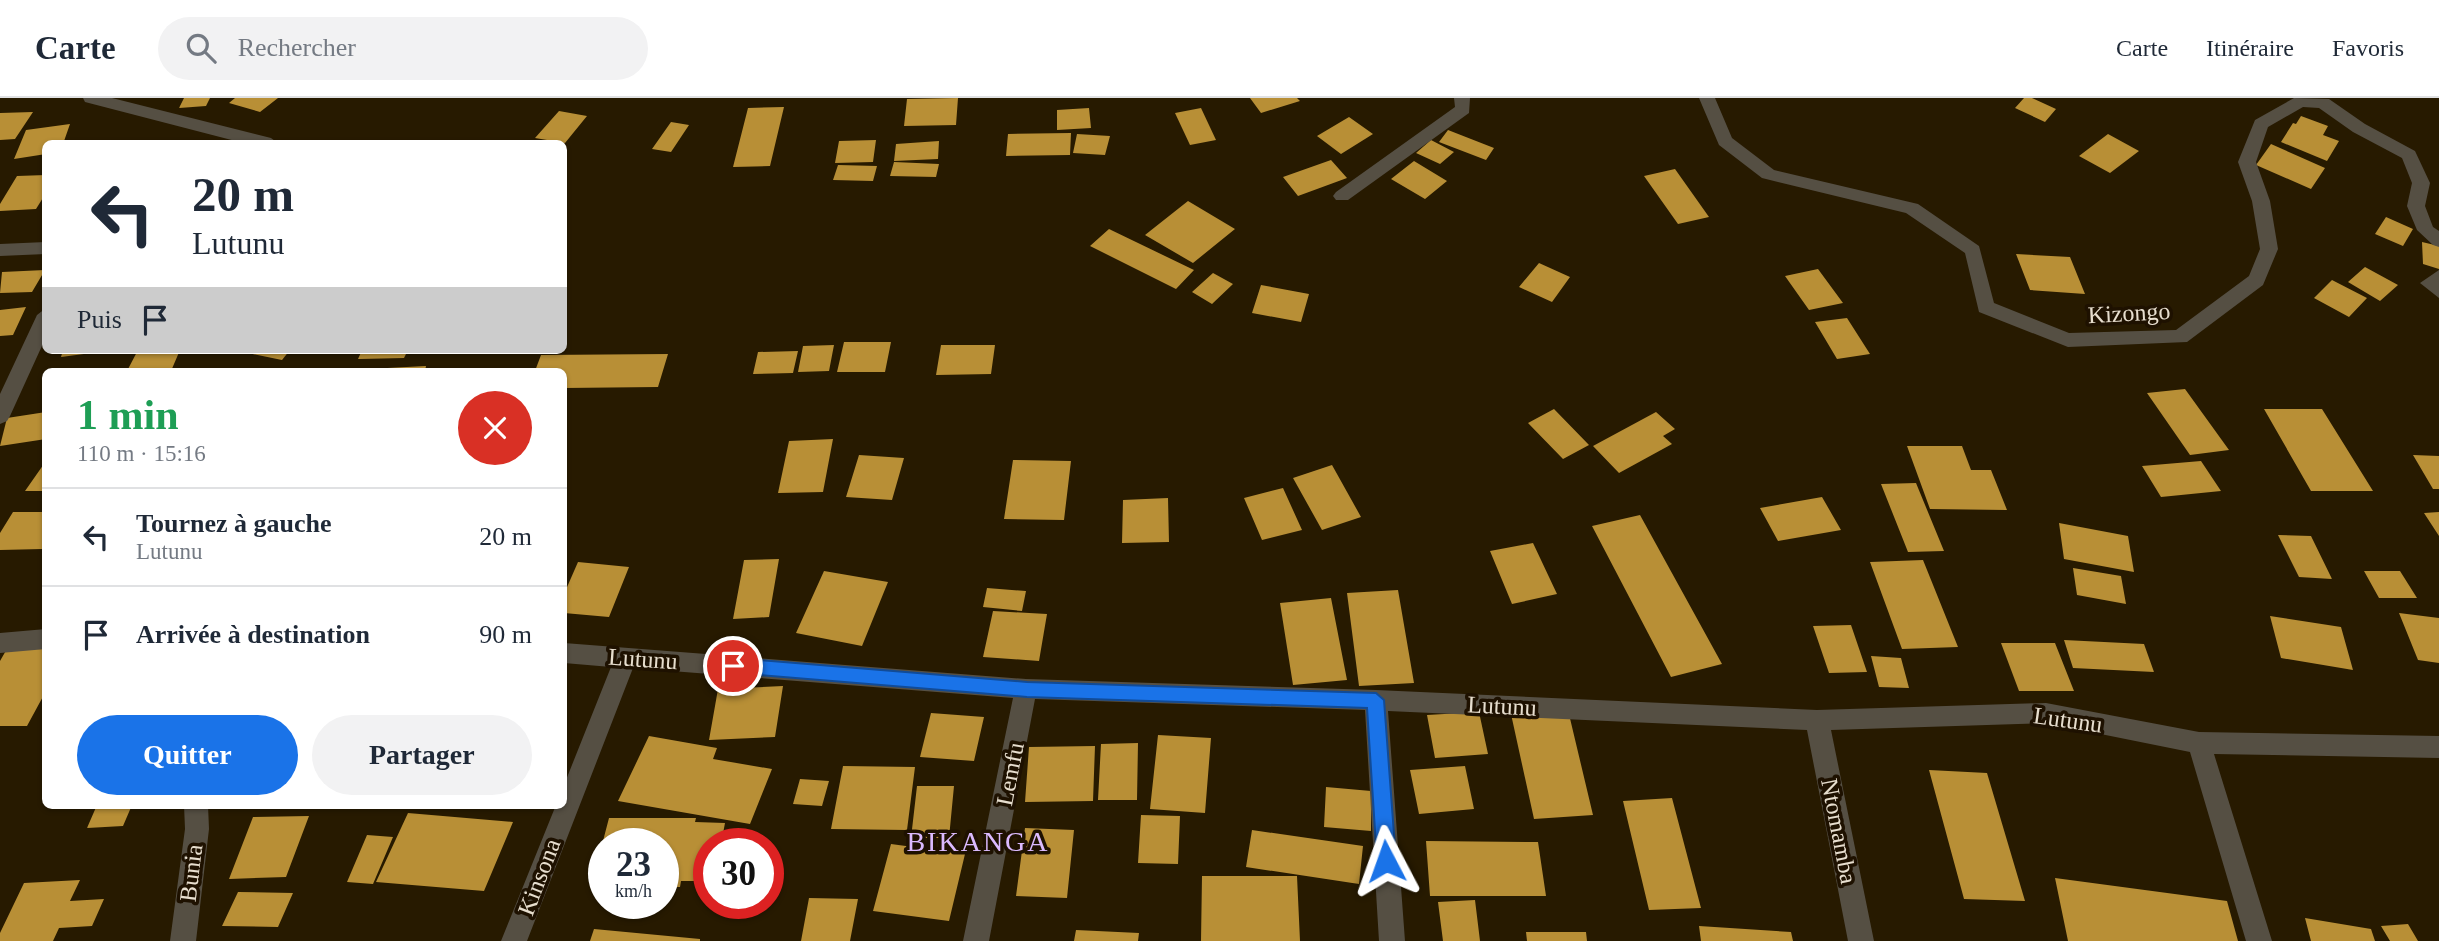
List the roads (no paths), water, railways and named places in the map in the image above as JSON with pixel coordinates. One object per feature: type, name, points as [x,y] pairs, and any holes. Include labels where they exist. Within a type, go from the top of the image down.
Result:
[{"type":"street","points":[[90,98],[255,140]]},
{"type":"street","points":[[1342,196],[1463,109],[1462,98]]},
{"type":"street","name":"Kizongo","points":[[1707,98],[1725,141],[1768,174],[1912,208],[1973,250],[1986,307],[2068,340],[2180,337],[2223,302],[2256,280],[2269,249],[2261,201],[2247,162],[2261,124],[2301,102],[2323,103],[2359,128],[2409,155],[2421,183],[2416,206],[2426,230],[2439,241]]},
{"type":"street","points":[[0,250],[42,248]]},
{"type":"street","points":[[2439,276],[2429,283],[2439,291]]},
{"type":"street","points":[[0,416],[42,324]]},
{"type":"street","points":[[0,643],[42,639]]},
{"type":"street","name":"Lutunu","points":[[567,653],[1027,689],[1376,700],[1817,720],[2046,713],[2199,743],[2439,747]]},
{"type":"street","name":"Kinsona","points":[[567,807],[626,657]]},
{"type":"street","name":"Lemfu","points":[[976,941],[1027,689]]},
{"type":"street","points":[[1376,700],[1392,941]]},
{"type":"street","name":"Ntomamba","points":[[1817,720],[1861,941]]},
{"type":"street","points":[[2199,743],[2259,941]]},
{"type":"street","name":"Bunia","points":[[183,941],[197,829],[196,809]]},
{"type":"street","name":"Kinsona","points":[[514,941],[566,809]]},
{"type":"district","name":"BIKANGA","points":[[978,841]]}]
